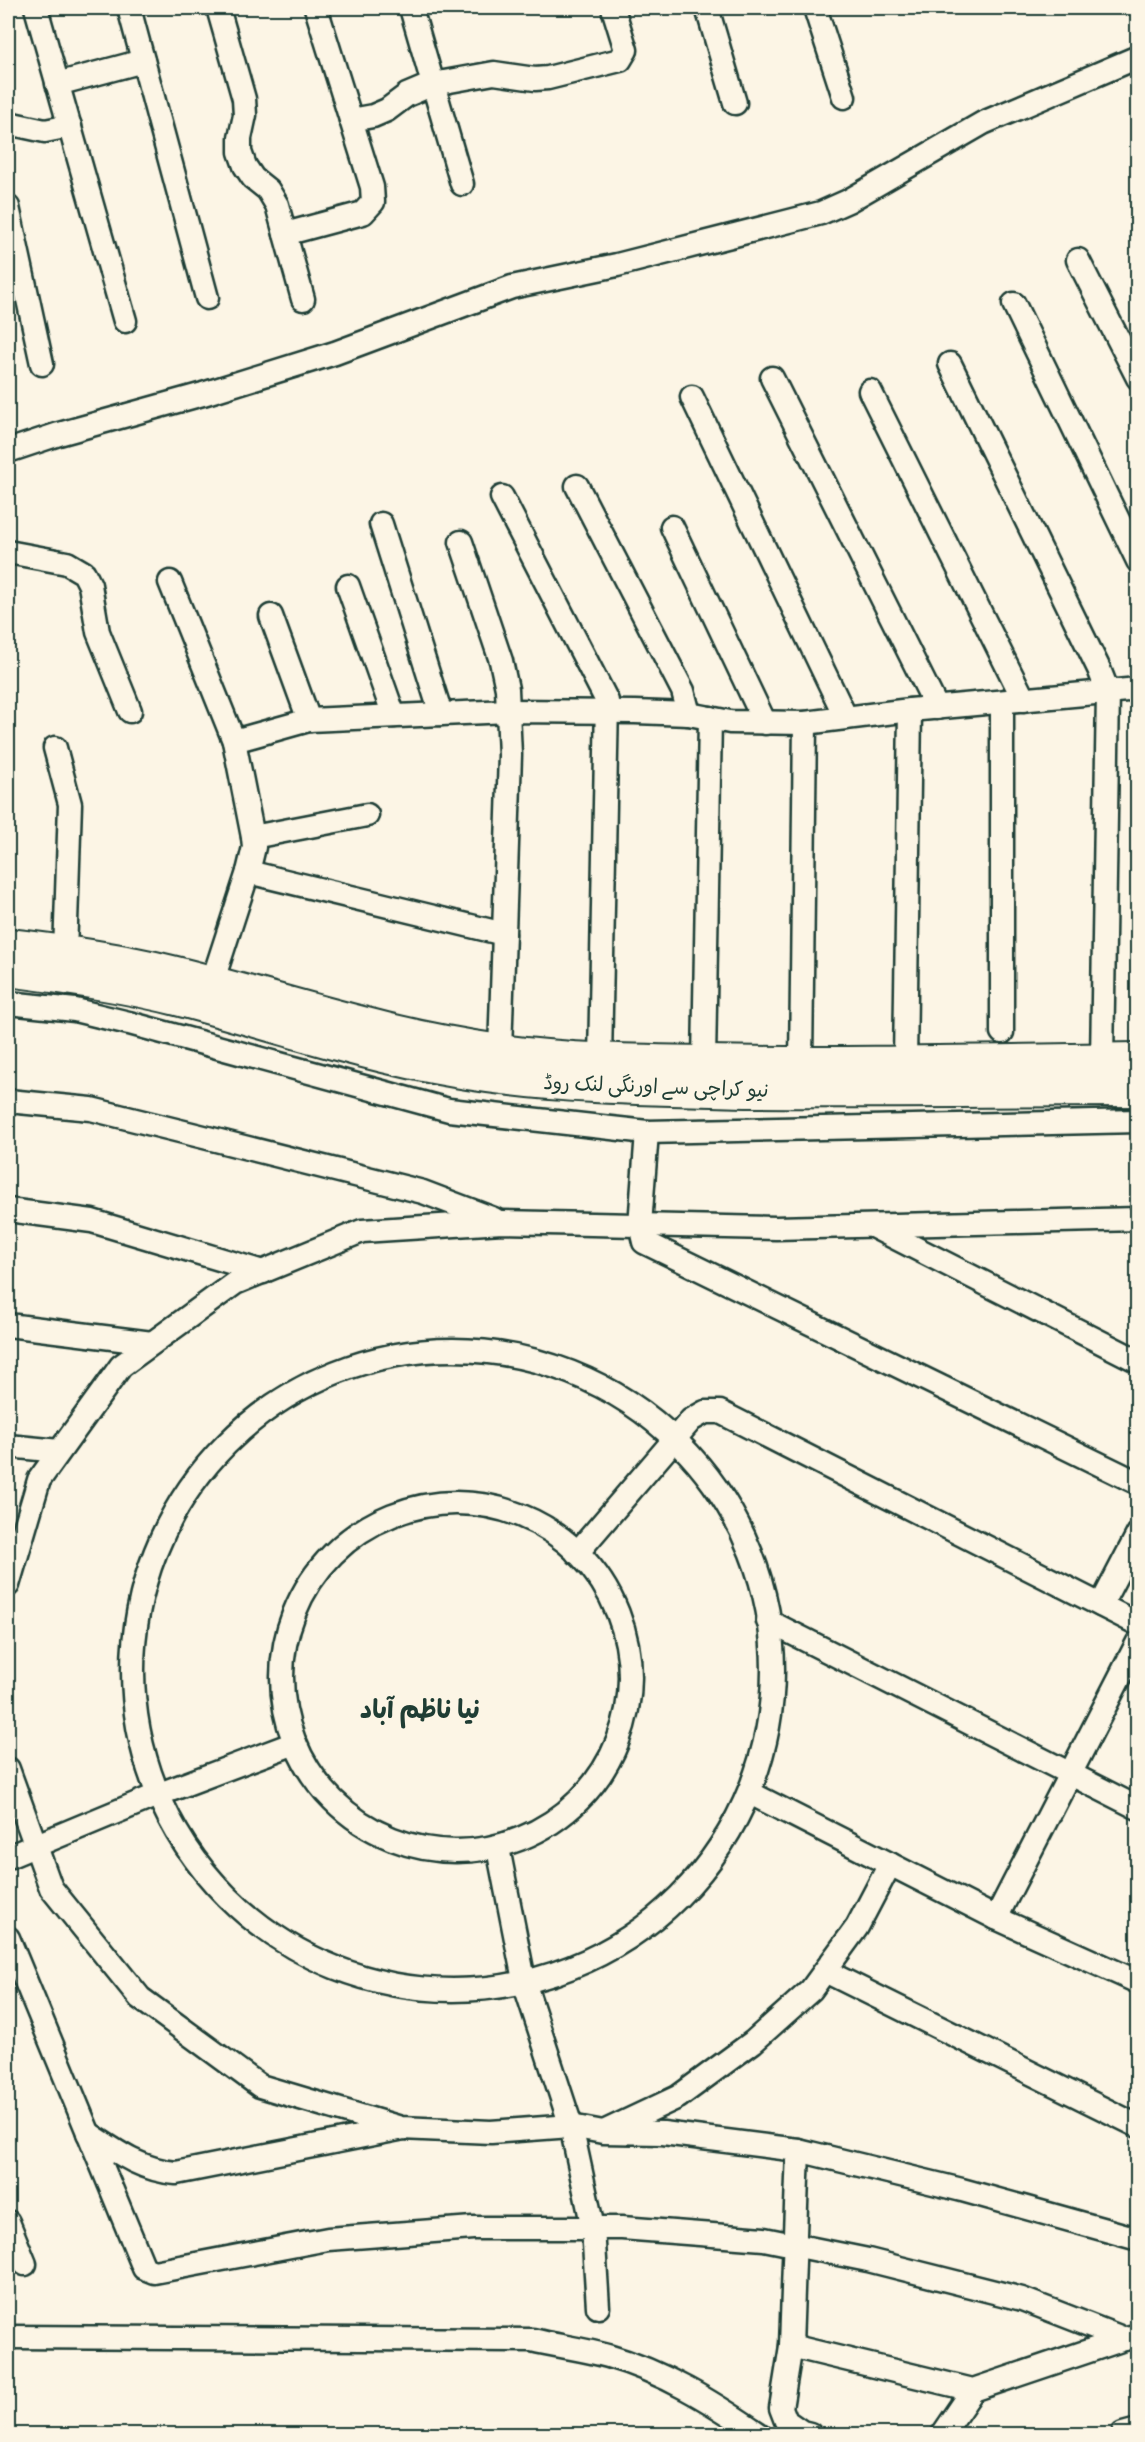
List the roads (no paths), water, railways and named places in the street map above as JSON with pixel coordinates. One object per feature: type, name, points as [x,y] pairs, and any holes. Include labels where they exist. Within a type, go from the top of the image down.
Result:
[{"type":"street","points":[[36,8],[125,321]]},
{"type":"street","points":[[129,8],[207,298]]},
{"type":"street","points":[[218,8],[244,99],[245,115],[240,138],[240,153],[244,166],[268,190],[276,205],[303,299]]},
{"type":"street","points":[[285,234],[363,213],[374,202],[372,187],[316,8]]},
{"type":"street","points":[[411,8],[462,184]]},
{"type":"street","points":[[351,120],[373,116],[387,110],[407,95],[433,84],[494,73],[535,79],[549,78],[620,60],[626,50],[613,8]]},
{"type":"street","points":[[707,8],[735,102]]},
{"type":"street","points":[[815,8],[843,97]]},
{"type":"street","points":[[8,451],[335,353],[512,287],[617,265],[821,213],[848,201],[983,123],[1137,57]]},
{"type":"street","points":[[57,84],[143,61]]},
{"type":"street","points":[[8,123],[45,131],[70,126]]},
{"type":"street","points":[[8,207],[26,281],[42,364]]},
{"type":"street","points":[[1078,260],[1137,378]]},
{"type":"street","points":[[1014,304],[1137,561]]},
{"type":"street","points":[[950,363],[1099,669],[1108,692],[1082,1070]]},
{"type":"street","points":[[772,378],[937,708]]},
{"type":"street","points":[[870,391],[1013,701],[1002,1032]]},
{"type":"street","points":[[692,397],[846,718]]},
{"type":"street","points":[[577,486],[683,691],[700,716],[704,1062]]},
{"type":"street","points":[[502,497],[607,701],[600,1060]]},
{"type":"street","points":[[381,524],[441,714]]},
{"type":"street","points":[[672,527],[765,723]]},
{"type":"street","points":[[461,542],[501,661],[507,689],[510,755],[500,1051]]},
{"type":"street","points":[[8,552],[67,563],[84,573],[90,585],[98,632],[129,711]]},
{"type":"street","points":[[170,582],[234,741],[253,837],[254,847],[248,872],[212,983]]},
{"type":"street","points":[[348,586],[394,716]]},
{"type":"street","points":[[271,616],[309,720]]},
{"type":"street","points":[[234,741],[309,720],[508,711],[608,712],[700,716],[730,722],[805,723],[1137,689]]},
{"type":"street","points":[[905,1063],[910,711]]},
{"type":"street","points":[[801,1064],[805,723]]},
{"type":"street","points":[[55,748],[70,804],[65,952]]},
{"type":"street","points":[[253,837],[368,815]]},
{"type":"street","points":[[248,872],[504,934]]},
{"type":"street","name":"نیو کراچی سے اورنگی لنک روڈ","points":[[8,945],[65,952],[160,970],[387,1031],[500,1051],[600,1060],[633,1075],[861,1092],[1082,1070],[1137,1059]]},
{"type":"street","name":"نیو کراچی سے اورنگی لنک روڈ","points":[[8,970],[57,976],[174,998],[454,1071],[556,1084],[633,1075],[704,1062],[905,1063],[1082,1070],[1137,1090]]},
{"type":"street","points":[[8,1003],[75,1010],[129,1023],[449,1110],[647,1132],[1137,1121]]},
{"type":"street","points":[[8,1101],[91,1110],[212,1139],[423,1192],[502,1222]]},
{"type":"street","points":[[647,1132],[640,1225],[645,1242],[1137,1483]]},
{"type":"street","points":[[8,1210],[92,1221],[263,1272]]},
{"type":"street","points":[[1114,1220],[1137,1232]]},
{"type":"street","points":[[8,1585],[39,1480],[121,1366],[235,1283],[362,1231],[502,1222],[776,1228],[1137,1220]]},
{"type":"street","points":[[872,1226],[1137,1361]]},
{"type":"street","points":[[8,1325],[152,1343]]},
{"type":"street","points":[[431,1348],[539,1360],[638,1406],[716,1483],[764,1581],[768,1621],[776,1688],[752,1794],[694,1886],[609,1953],[525,1985],[506,1988],[402,1988],[303,1955],[219,1892],[160,1806],[131,1706],[136,1602],[174,1505],[240,1426],[330,1371],[431,1348]]},
{"type":"street","points":[[576,1553],[691,1420],[705,1412],[720,1412],[1137,1624]]},
{"type":"street","points":[[8,1446],[60,1452]]},
{"type":"street","points":[[444,1501],[502,1507],[555,1532],[576,1553],[598,1573],[624,1624],[632,1681],[622,1737],[594,1787],[551,1825],[498,1848],[441,1852],[385,1838],[337,1806],[301,1760],[295,1743],[282,1705],[282,1646],[301,1591],[338,1546],[387,1515],[444,1501]]},
{"type":"street","points":[[1101,1605],[1137,1534]]},
{"type":"street","points":[[768,1621],[1137,1808]]},
{"type":"street","points":[[996,1918],[1137,1642]]},
{"type":"street","points":[[8,1857],[157,1795],[295,1743]]},
{"type":"street","points":[[8,1769],[51,1888],[140,1998],[260,2086],[401,2128]]},
{"type":"street","points":[[752,1794],[996,1918],[1137,1982]]},
{"type":"street","points":[[498,1848],[525,1985],[571,2126],[593,2228],[598,2307]]},
{"type":"street","points":[[603,2132],[678,2097],[744,2049],[811,1990],[857,1927],[890,1864]]},
{"type":"street","points":[[8,1938],[144,2268],[153,2272],[328,2239],[473,2228],[593,2228],[764,2239],[868,2260],[1022,2299],[1131,2337]]},
{"type":"street","points":[[825,1971],[1137,2126]]},
{"type":"street","points":[[88,2133],[127,2159],[155,2171],[176,2173],[401,2128],[490,2132],[571,2126],[603,2132],[663,2133],[798,2150],[962,2190],[1137,2239]]},
{"type":"street","points":[[798,2150],[791,2346],[781,2408],[786,2421],[802,2432],[810,2434]]},
{"type":"street","points":[[8,2222],[25,2264]]},
{"type":"street","points":[[8,2337],[532,2340],[609,2357],[667,2379],[713,2403],[759,2434]]},
{"type":"street","points":[[791,2346],[973,2390],[1131,2337]]},
{"type":"street","points":[[943,2434],[973,2390]]},
{"type":"street","points":[[1123,2434],[1137,2430]]},
{"type":"district","name":"نیا ناظم آباد","points":[[420,1709]]}]
